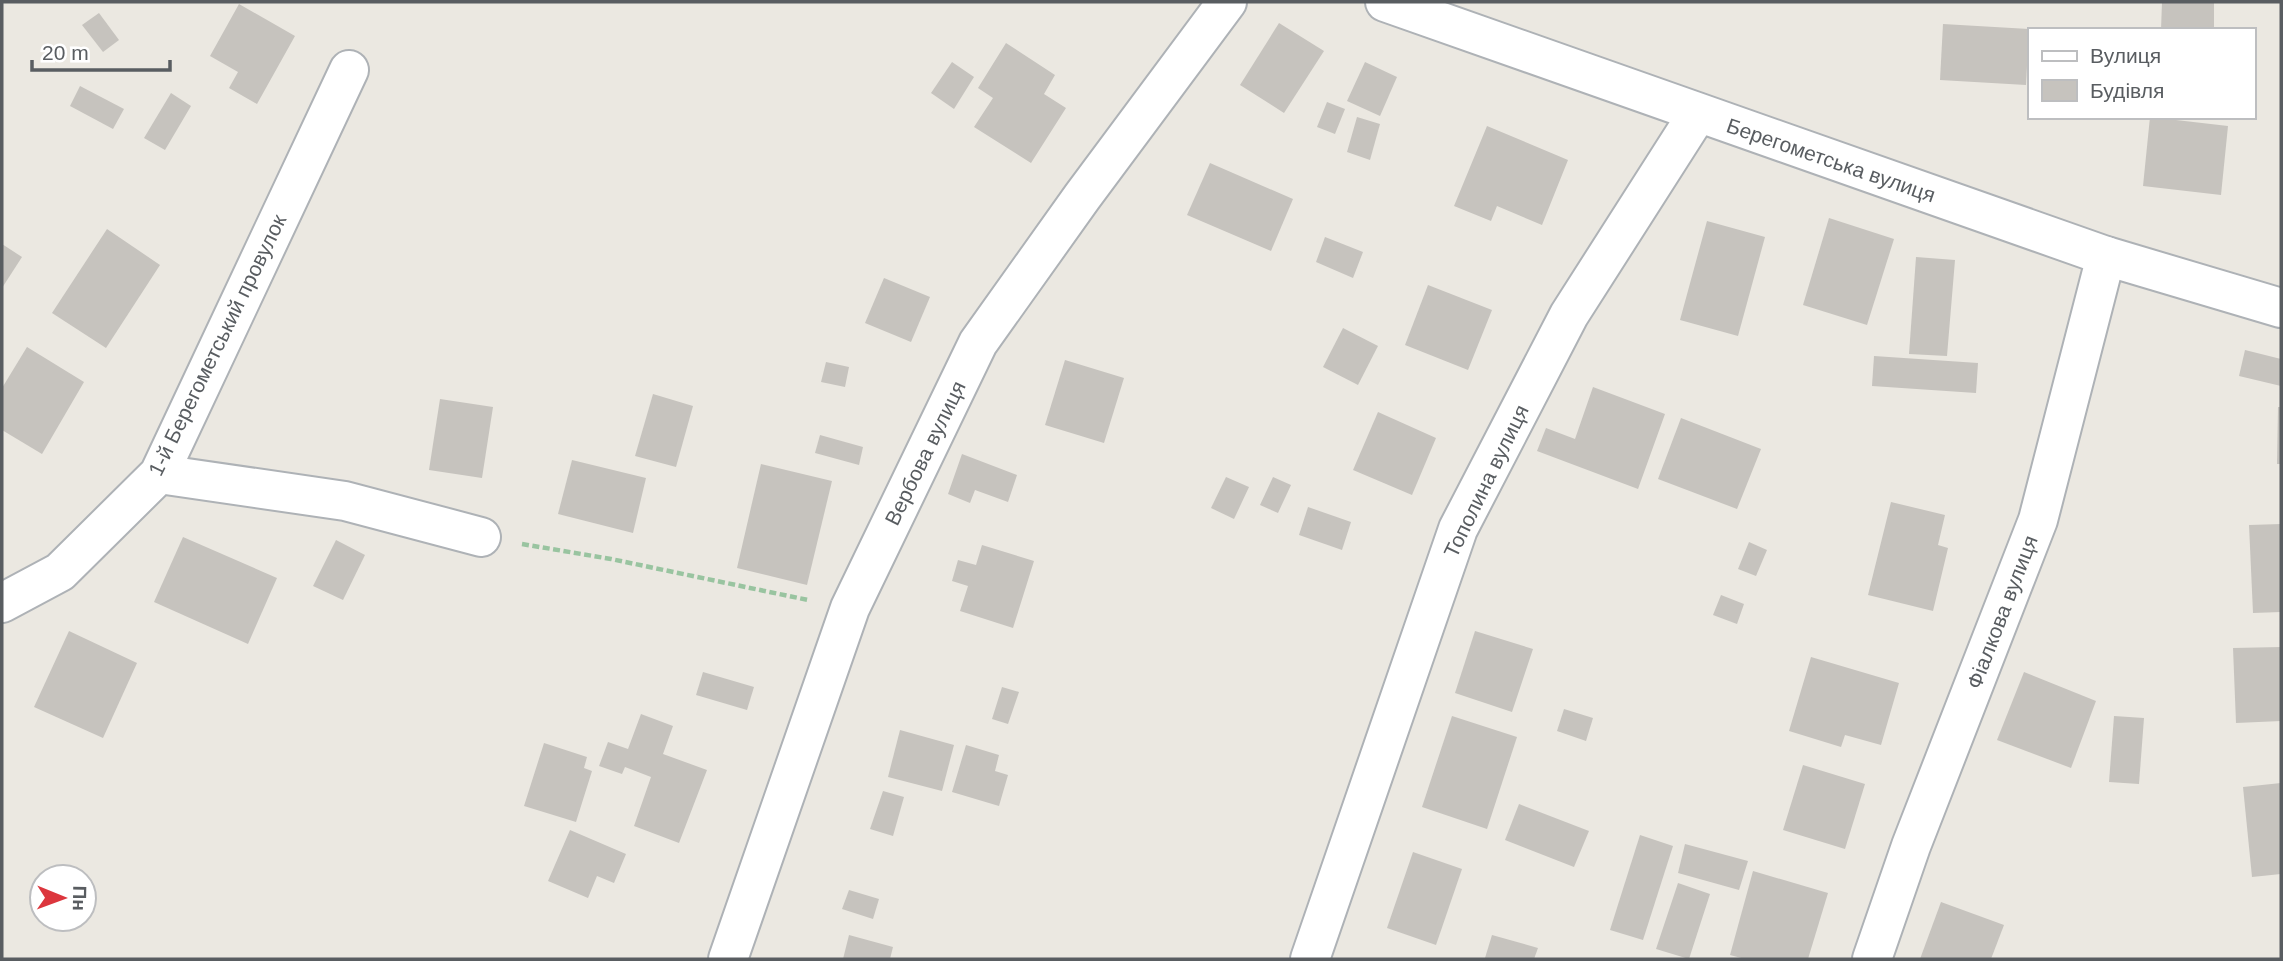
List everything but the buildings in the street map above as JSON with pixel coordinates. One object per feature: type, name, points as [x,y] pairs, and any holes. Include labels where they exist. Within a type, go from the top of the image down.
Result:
[{"type":"street","name":"Вербова вулиця","points":[[728,959],[850,608],[978,343],[1082,197],[1227,2]]},
{"type":"street","name":"Берегометська вулиця","points":[[1385,2],[2106,256],[2281,308]]},
{"type":"street","name":"1-й Берегометський провулок","points":[[2,603],[60,572],[159,474],[349,70]]},
{"type":"street","name":"Тополина вулиця","points":[[1310,959],[1458,528],[1569,315],[1698,113]]},
{"type":"street","name":"Фіалкова вулиця","points":[[1872,959],[1911,846],[2038,520],[2106,256]]},
{"type":"street","points":[[159,474],[345,501],[481,537]]},
{"type":"path","points":[[481,537],[611,559],[850,608]]}]
